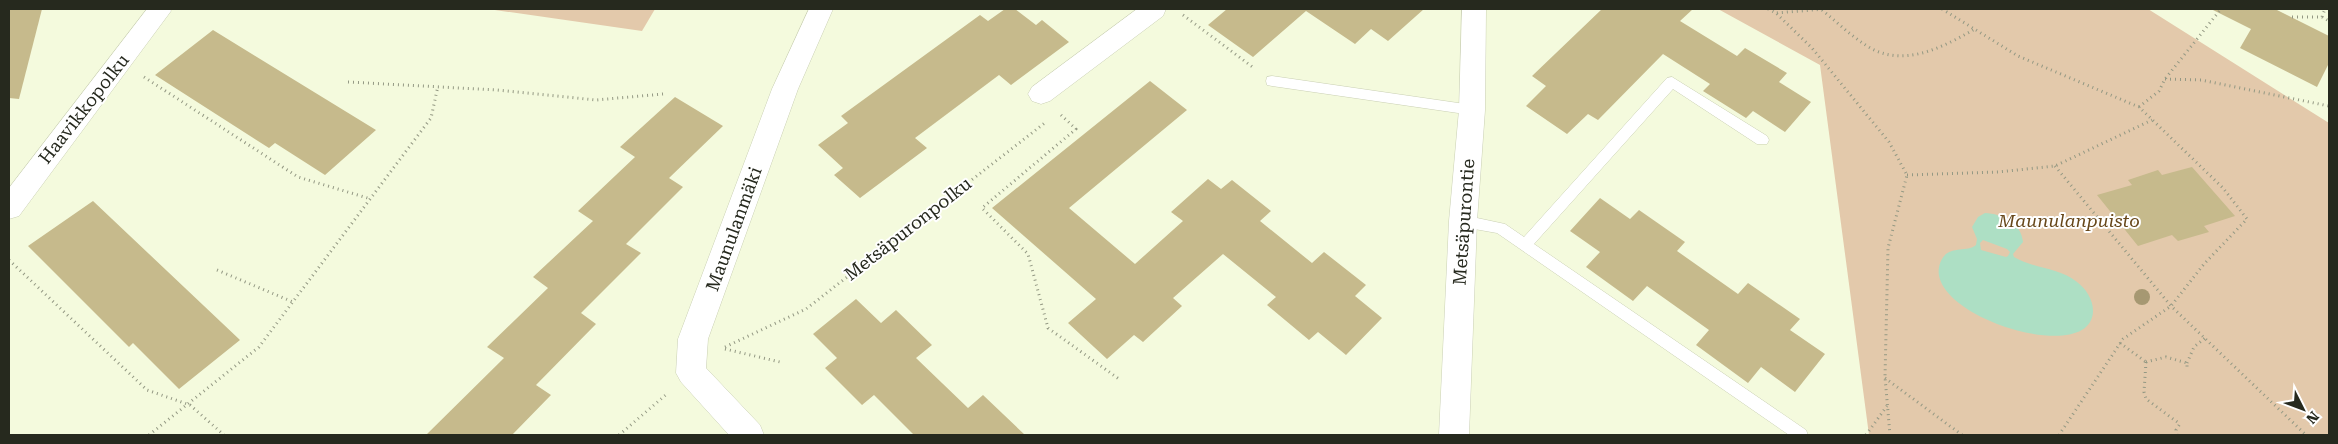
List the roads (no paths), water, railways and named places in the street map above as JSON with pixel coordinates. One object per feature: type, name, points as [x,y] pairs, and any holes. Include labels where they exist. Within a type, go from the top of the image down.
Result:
[{"type":"street","name":"Maunulanmäki","points":[[749,435],[691,373],[694,339],[785,89],[821,9]]},
{"type":"street","points":[[1041,94],[1154,9]]},
{"type":"street","name":"Metsäpurontie","points":[[1454,435],[1462,220],[1472,110],[1474,9]]},
{"type":"street","name":"Haavikkopolku","points":[[9,208],[159,11]]},
{"type":"lane","points":[[1272,81],[1472,110]]},
{"type":"lane","points":[[1524,244],[1672,82],[1762,140]]},
{"type":"lane","points":[[1462,220],[1500,228],[1801,435]]},
{"type":"park label","name":"Maunulanpuisto","points":[[2069,221]]}]
